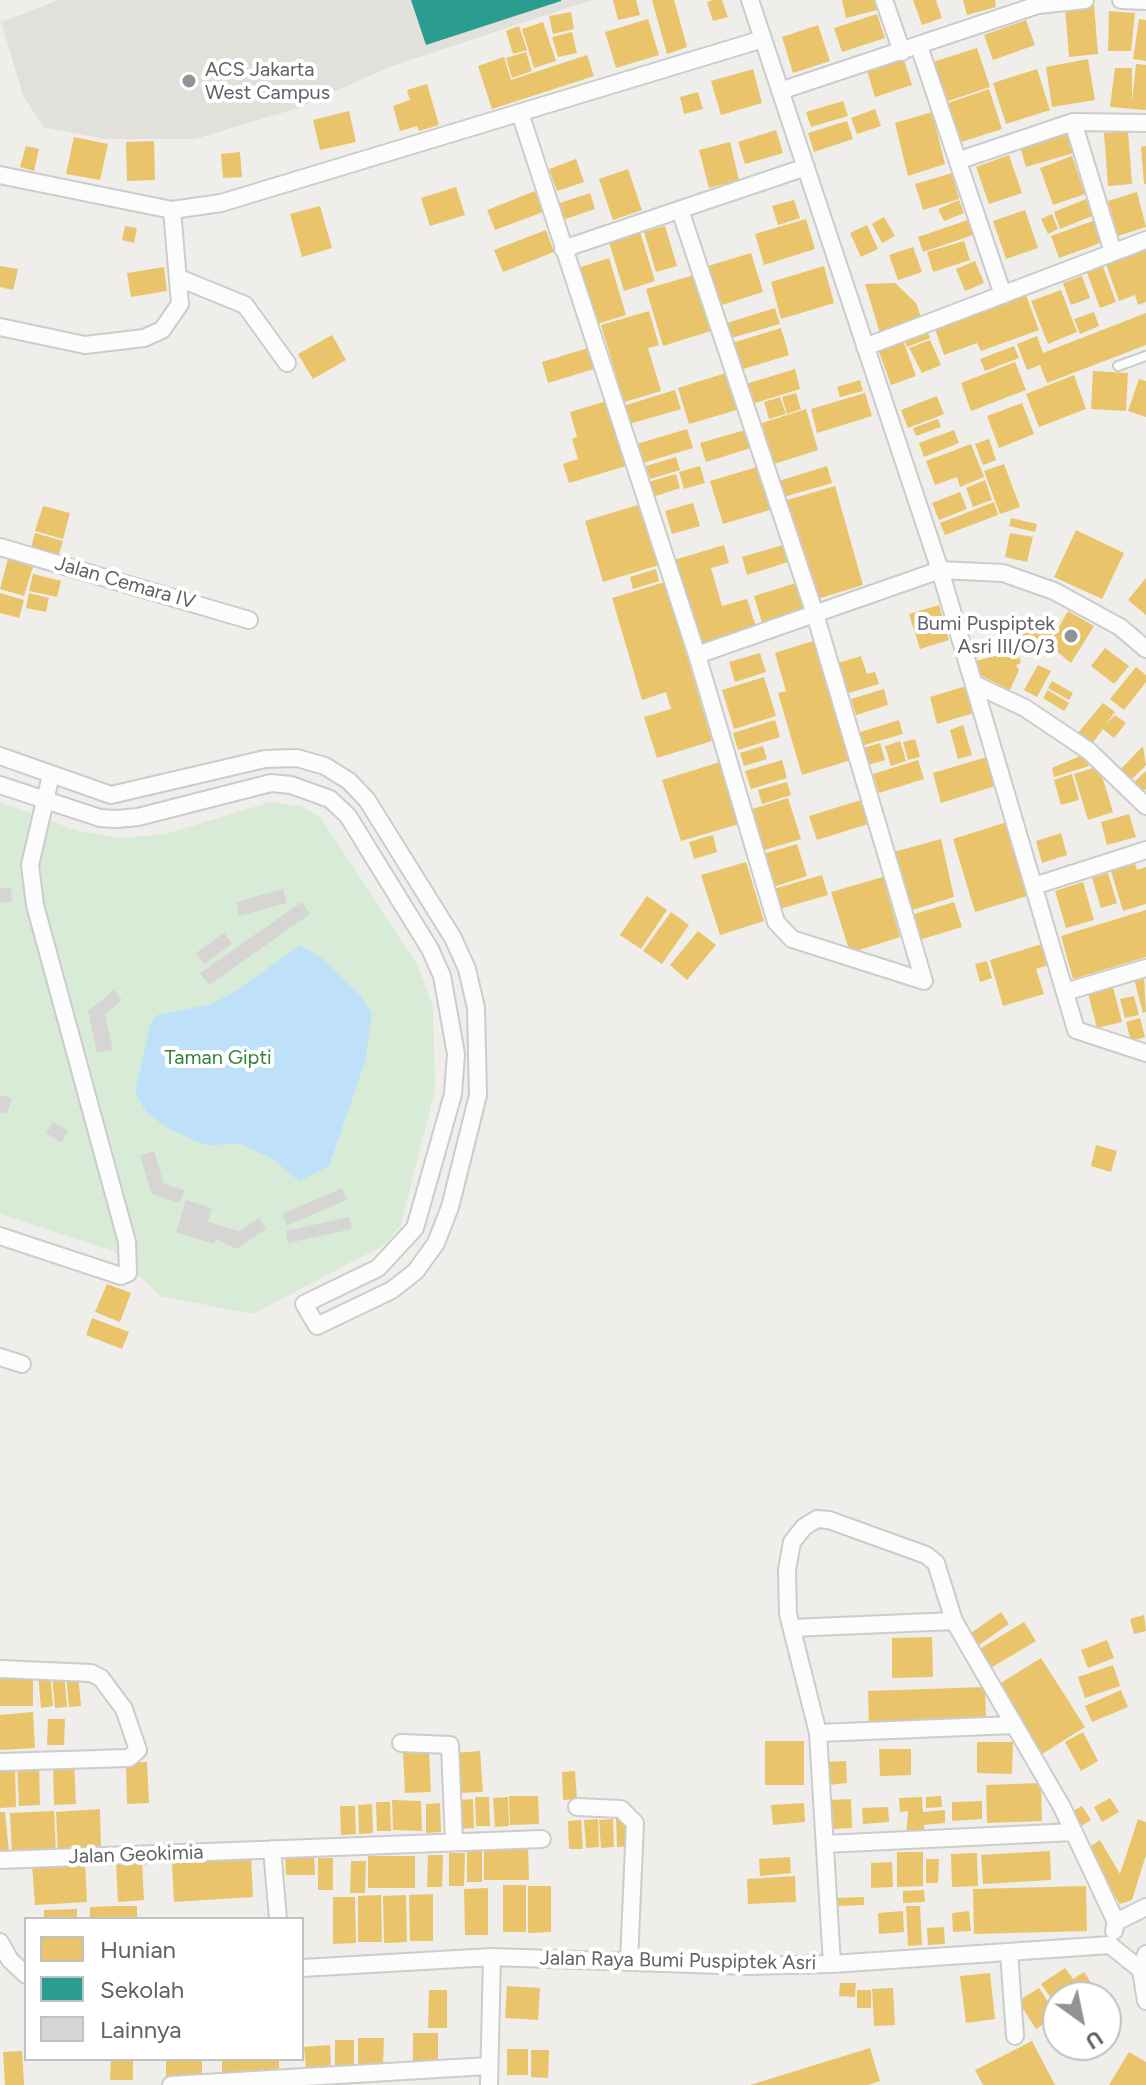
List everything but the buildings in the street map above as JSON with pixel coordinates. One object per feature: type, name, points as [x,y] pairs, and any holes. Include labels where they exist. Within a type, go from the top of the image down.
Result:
[{"type":"street","points":[[750,0],[940,570],[1076,1030],[1146,1053]]},
{"type":"street","points":[[884,0],[902,52]]},
{"type":"street","points":[[780,91],[1038,5],[1085,0]]},
{"type":"street","points":[[1121,0],[1146,1]]},
{"type":"street","points":[[0,175],[172,210],[221,203],[763,39]]},
{"type":"street","points":[[919,46],[960,160],[1003,295]]},
{"type":"street","points":[[520,113],[697,655],[776,922],[792,939],[924,981],[815,614],[680,210]]},
{"type":"street","points":[[960,160],[1073,122],[1146,123]]},
{"type":"street","points":[[1073,122],[1113,252]]},
{"type":"street","points":[[563,249],[806,167]]},
{"type":"street","points":[[0,327],[85,345],[144,338],[162,330],[180,304],[172,210]]},
{"type":"street","points":[[865,347],[1146,240]]},
{"type":"street","points":[[179,278],[245,305],[287,363]]},
{"type":"street","name":"Jalan Cemara IV","points":[[0,547],[249,620]]},
{"type":"street","points":[[697,655],[940,570],[1003,573],[1054,591],[1120,627],[1146,649]]},
{"type":"street","points":[[974,684],[1025,708],[1089,751],[1146,806]]},
{"type":"street","points":[[0,756],[111,795],[265,759],[297,758],[325,766],[349,781],[367,800],[453,938],[467,969],[476,1008],[478,1095],[450,1207],[436,1243],[423,1262],[392,1290],[317,1326],[304,1304],[378,1268],[415,1228],[453,1094],[456,1054],[442,976],[430,949],[348,816],[330,799],[311,790],[271,783],[116,819],[100,818],[0,785]]},
{"type":"street","points":[[0,1236],[121,1276],[128,1273],[127,1242],[35,905],[30,865],[51,775]]},
{"type":"street","points":[[1034,886],[1146,850]]},
{"type":"street","points":[[1065,992],[1146,968]]},
{"type":"street","points":[[0,1357],[22,1364]]},
{"type":"street","points":[[832,1964],[818,1733],[788,1614],[789,1552],[804,1527],[817,1519],[829,1520],[926,1555],[936,1563],[954,1621],[1074,1832],[1116,1922],[1110,1945],[1143,1962],[1146,2001]]},
{"type":"street","points":[[792,1628],[954,1621]]},
{"type":"street","points":[[0,1669],[91,1673],[101,1678],[124,1709],[138,1750],[129,1758],[0,1762]]},
{"type":"street","points":[[818,1733],[1014,1725]]},
{"type":"street","points":[[401,1743],[450,1745],[454,1842]]},
{"type":"street","points":[[577,1807],[621,1809],[635,1823],[629,1961]]},
{"type":"street","points":[[825,1844],[1074,1832]]},
{"type":"street","name":"Jalan Geokimia","points":[[0,1860],[542,1839]]},
{"type":"street","points":[[272,1849],[278,1917]]},
{"type":"street","points":[[1116,1922],[1146,1907]]},
{"type":"street","points":[[0,1942],[10,1960],[24,1973]]},
{"type":"street","name":"Jalan Raya Bumi Puspiptek Asri","points":[[304,1968],[492,1957],[748,1966],[832,1964],[1110,1945]]},
{"type":"street","points":[[1009,1952],[1015,2036]]},
{"type":"street","points":[[489,2085],[492,1957]]},
{"type":"street","points":[[291,2061],[293,2081]]},
{"type":"street","points":[[171,2085],[293,2081],[488,2066]]},
{"type":"lane","points":[[1118,366],[1146,356]]},
{"type":"shaded area","name":"ACS Jakarta West Campus","points":[[59,0],[592,0],[392,66],[298,108],[195,139],[105,139],[43,127],[23,95],[1,22]]},
{"type":"green space","name":"Taman Gipti","points":[[0,802],[78,831],[124,838],[166,834],[270,802],[301,806],[320,817],[417,964],[433,1007],[435,1090],[401,1225],[384,1245],[253,1314],[160,1296],[113,1251],[0,1214]]},
{"type":"water","points":[[300,945],[323,959],[358,993],[372,1013],[365,1062],[329,1166],[299,1181],[271,1158],[241,1144],[205,1145],[169,1129],[147,1113],[135,1093],[150,1025],[157,1015],[212,1004],[236,991]]},
{"type":"place","name":"ACS Jakarta West Campus","points":[[189,81]]},
{"type":"place","name":"Bumi Puspiptek Asri III/O/3","points":[[1071,636]]}]
